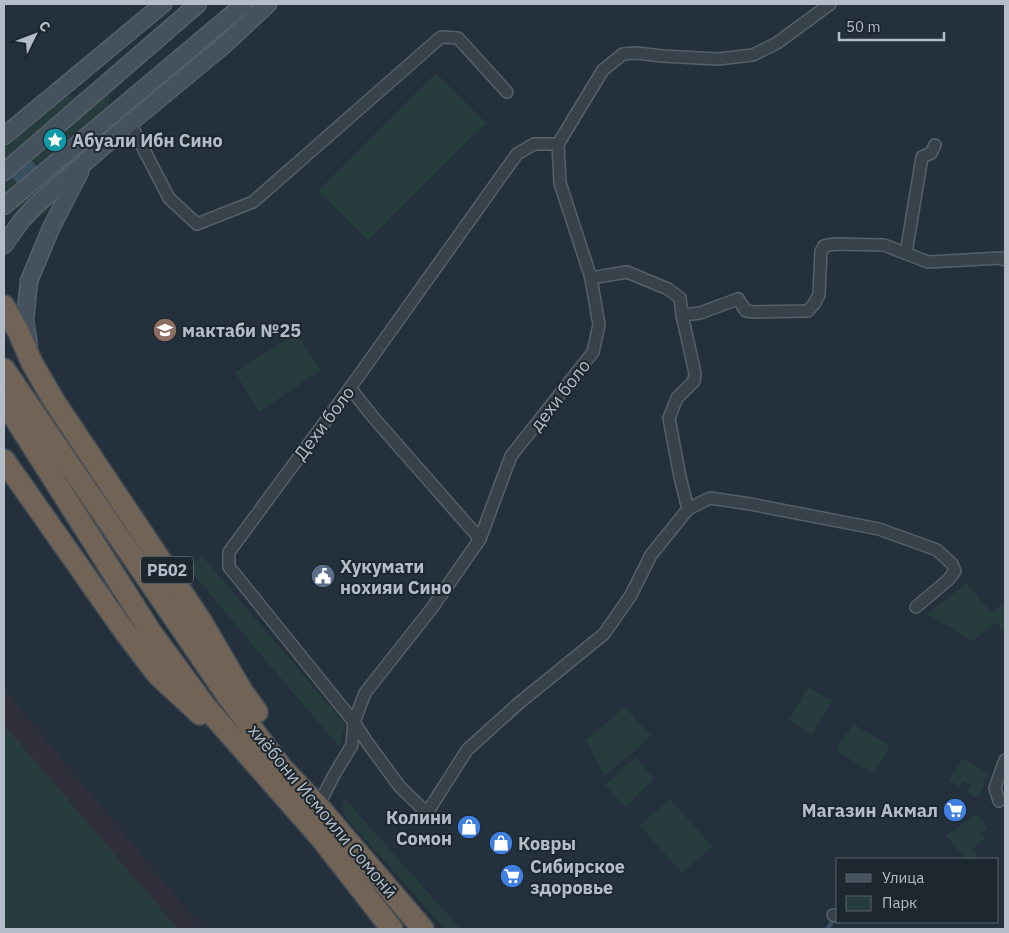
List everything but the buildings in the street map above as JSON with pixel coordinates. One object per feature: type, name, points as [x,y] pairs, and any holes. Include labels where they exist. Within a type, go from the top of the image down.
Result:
[{"type":"highway","name":"РБ02","points":[[4,306],[19,333],[32,363],[54,401],[201,621],[242,691],[272,733],[295,782]]},
{"type":"highway","name":"хиёбони Исмоили Сомонӣ","points":[[4,369],[229,698],[282,768],[318,806],[423,929]]},
{"type":"highway","name":"хиёбони Исмоили Сомонӣ","points":[[4,401],[150,631],[205,706],[321,838],[392,929]]},
{"type":"highway","points":[[4,460],[125,632],[157,674],[192,708],[245,752]]},
{"type":"main road","points":[[4,136],[163,4]]},
{"type":"main road","points":[[4,172],[198,4]]},
{"type":"main road","points":[[4,206],[244,4]]},
{"type":"main road","points":[[4,244],[35,206],[222,46],[268,4]]},
{"type":"main road","points":[[4,121],[30,115]]},
{"type":"main road","points":[[32,363],[26,320],[29,281],[51,228],[84,164]]},
{"type":"street","points":[[558,144],[603,70],[623,54],[637,53],[718,59],[753,56],[777,43],[830,4]]},
{"type":"street","points":[[130,123],[169,198],[197,224],[253,202],[440,37],[458,38],[507,92]]},
{"type":"street","name":"Дехи боло","points":[[558,144],[534,144],[518,154],[350,388],[229,552],[229,567],[354,722],[400,787],[427,814],[467,750],[519,703],[604,634],[631,595],[651,556],[688,509]]},
{"type":"street","name":"дехи боло","points":[[318,806],[352,745],[354,722],[365,693],[432,608],[480,539],[512,456],[593,352],[599,325],[591,278],[560,183],[558,144]]},
{"type":"street","points":[[906,253],[922,157],[930,154],[935,145]]},
{"type":"street","points":[[682,315],[700,313],[738,299],[746,311],[808,311],[819,295],[821,252],[824,246],[835,244],[884,244],[928,262],[1001,258],[1005,260]]},
{"type":"street","points":[[591,278],[627,272],[668,288],[680,298],[695,374],[694,381],[677,398],[668,418],[688,509],[710,498],[750,504],[879,528],[936,550],[952,564],[955,571],[948,580],[916,607]]},
{"type":"street","points":[[350,388],[480,539]]},
{"type":"street","points":[[999,801],[995,788],[1005,760]]},
{"type":"shaded area","points":[[25,152],[37,167],[18,184],[6,170]]},
{"type":"shaded area","points":[[4,690],[203,929],[4,929]]},
{"type":"green space","points":[[436,73],[486,123],[368,240],[318,191]]},
{"type":"green space","points":[[93,83],[110,96],[97,159],[87,177],[31,225],[4,194],[4,127],[50,90],[73,97]]},
{"type":"green space","points":[[297,333],[321,370],[259,412],[235,372]]},
{"type":"green space","points":[[202,556],[345,724],[339,747],[188,568]]},
{"type":"green space","points":[[967,583],[991,613],[1005,602],[1005,633],[996,622],[973,641],[927,614]]},
{"type":"green space","points":[[808,687],[832,701],[812,734],[789,720]]},
{"type":"green space","points":[[625,707],[651,736],[605,776],[586,740]]},
{"type":"green space","points":[[853,724],[890,746],[873,774],[836,750]]},
{"type":"green space","points":[[4,725],[178,929],[4,929]]},
{"type":"green space","points":[[636,757],[654,779],[625,807],[605,785]]},
{"type":"green space","points":[[963,758],[988,774],[982,784],[985,785],[977,798],[967,792],[971,785],[963,781],[960,787],[949,780]]},
{"type":"green space","points":[[343,797],[455,923],[458,929],[445,929],[347,819],[343,811]]},
{"type":"green space","points":[[670,799],[712,846],[682,873],[640,826]]},
{"type":"green space","points":[[977,814],[987,828],[980,833],[985,839],[972,849],[979,858],[965,858],[946,836]]},
{"type":"waterway","points":[[827,929],[836,917]]},
{"type":"place","name":"Абуали Ибн Сино","points":[[55,140]]},
{"type":"place","name":"мактаби №25","points":[[165,330]]},
{"type":"place","name":"Хукумати нохияи Сино","points":[[323,576]]},
{"type":"place","name":"Магазин Акмал","points":[[955,810]]},
{"type":"place","name":"Колини Сомон","points":[[469,827]]},
{"type":"place","name":"Ковры","points":[[501,843]]},
{"type":"place","name":"Сибирское здоровье","points":[[512,876]]}]
